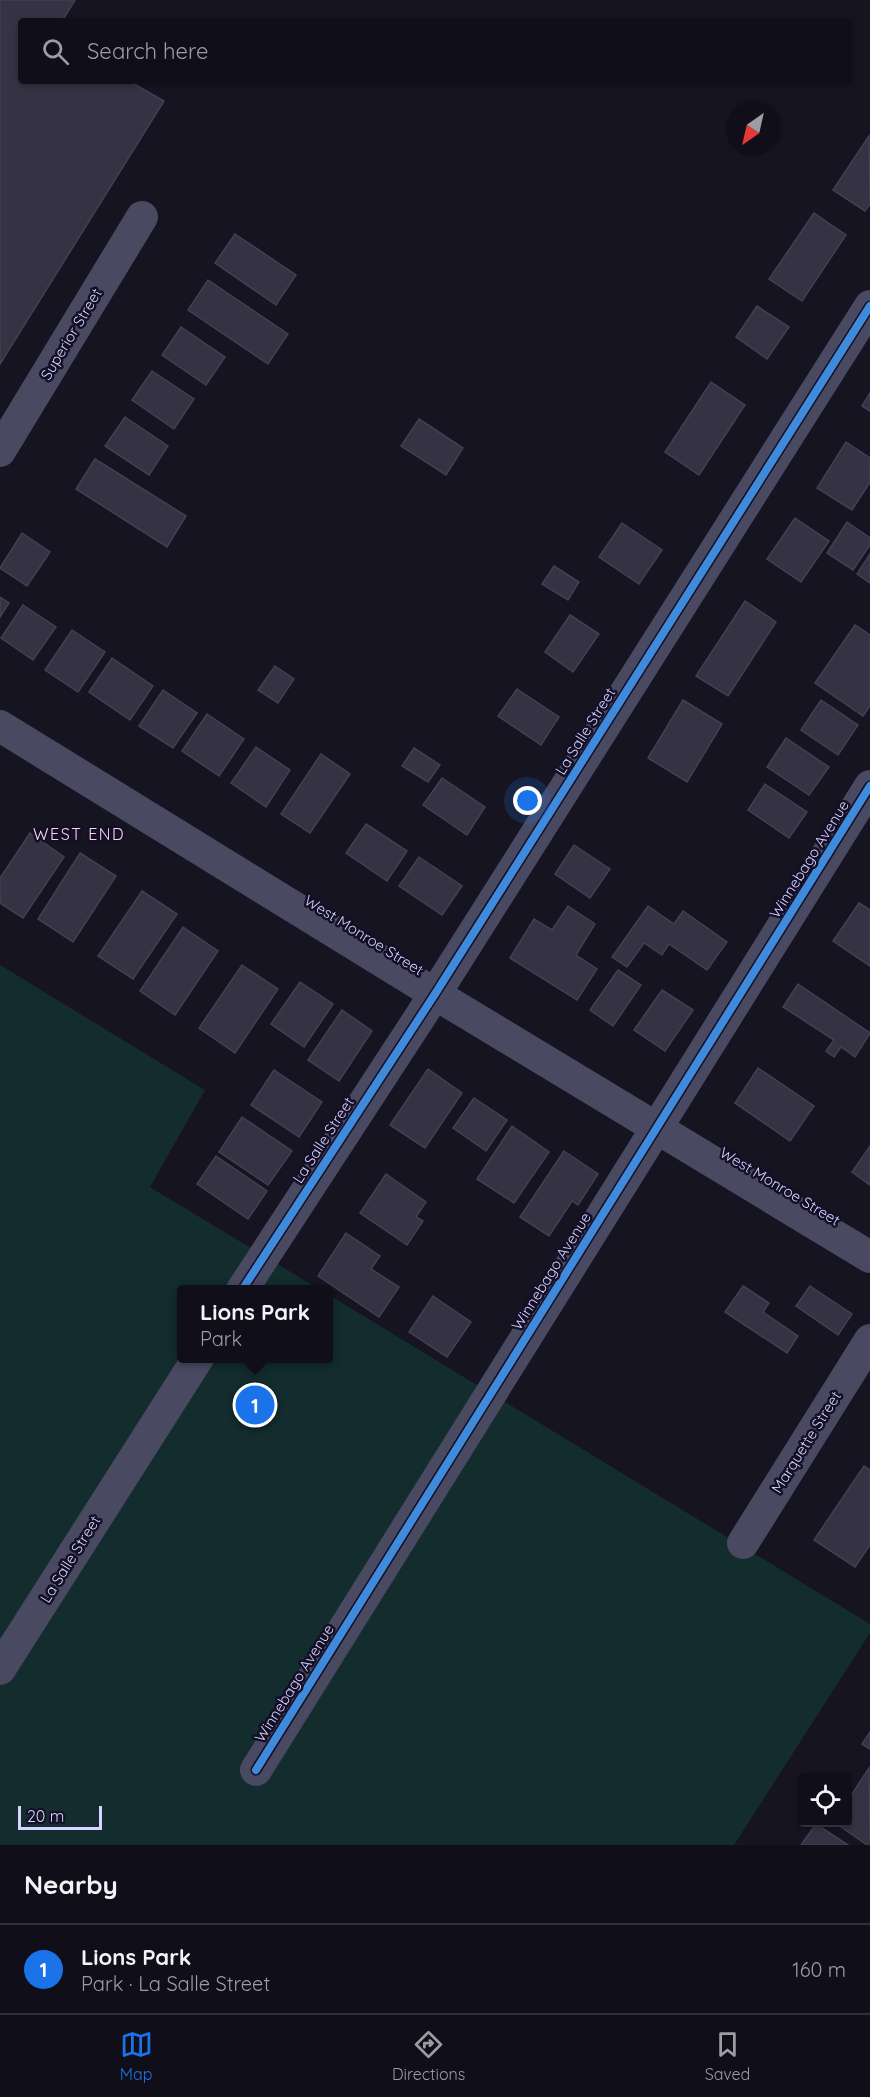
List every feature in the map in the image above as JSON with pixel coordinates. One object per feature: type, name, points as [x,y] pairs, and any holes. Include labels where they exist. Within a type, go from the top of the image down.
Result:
[{"type":"street","name":"Superior Street","points":[[0,451],[142,217]]},
{"type":"street","name":"La Salle Street","points":[[245,1285],[435,994],[870,306]]},
{"type":"street","name":"West Monroe Street","points":[[0,726],[435,994],[870,1257]]},
{"type":"street","name":"Winnebago Avenue","points":[[256,1770],[870,786]]},
{"type":"street","name":"Marquette Street","points":[[743,1543],[870,1340]]},
{"type":"street","name":"La Salle Street","points":[[0,1669],[195,1363]]},
{"type":"green space","points":[[0,965],[205,1090],[150,1187],[312,1285],[177,1285],[177,1363],[333,1363],[333,1297],[870,1624],[870,1633],[734,1845],[0,1845]]},
{"type":"building","points":[[0,0],[75,0],[64,18],[18,18],[18,84],[134,84],[164,101],[0,364]]},
{"type":"building","points":[[869,136],[870,204],[865,211],[833,190]]},
{"type":"building","points":[[814,213],[846,235],[802,301],[769,279]]},
{"type":"building","points":[[235,234],[296,275],[276,305],[215,263]]},
{"type":"building","points":[[208,280],[288,334],[268,364],[188,310]]},
{"type":"building","points":[[757,306],[789,327],[767,359],[736,337]]},
{"type":"building","points":[[181,327],[225,357],[206,385],[162,355]]},
{"type":"building","points":[[152,371],[194,399],[174,429],[132,400]]},
{"type":"building","points":[[711,382],[745,405],[699,475],[665,452]]},
{"type":"building","points":[[870,393],[870,411],[862,406]]},
{"type":"building","points":[[125,417],[168,446],[149,475],[105,446]]},
{"type":"building","points":[[419,419],[463,448],[446,475],[401,446]]},
{"type":"building","points":[[846,442],[870,458],[870,482],[852,510],[817,488]]},
{"type":"building","points":[[95,459],[186,516],[167,547],[76,489]]},
{"type":"building","points":[[795,518],[829,541],[801,582],[767,559]]},
{"type":"building","points":[[847,522],[870,538],[870,545],[853,570],[827,553]]},
{"type":"building","points":[[622,523],[662,550],[639,584],[599,557]]},
{"type":"building","points":[[22,533],[50,552],[27,586],[0,568]]},
{"type":"building","points":[[870,554],[870,583],[857,574]]},
{"type":"building","points":[[554,566],[579,582],[568,600],[542,584]]},
{"type":"building","points":[[0,597],[9,603],[0,617]]},
{"type":"building","points":[[745,601],[776,622],[728,696],[696,676]]},
{"type":"building","points":[[23,605],[56,627],[33,660],[1,638]]},
{"type":"building","points":[[570,615],[599,634],[573,672],[545,652]]},
{"type":"building","points":[[855,625],[870,635],[870,706],[863,716],[815,683]]},
{"type":"building","points":[[72,630],[105,652],[78,692],[45,670]]},
{"type":"building","points":[[112,658],[153,686],[130,720],[89,692]]},
{"type":"building","points":[[275,666],[294,679],[278,703],[258,690]]},
{"type":"building","points":[[517,689],[559,717],[541,745],[498,716]]},
{"type":"building","points":[[163,690],[197,713],[173,748],[139,726]]},
{"type":"building","points":[[683,700],[722,724],[687,782],[648,758]]},
{"type":"building","points":[[821,700],[858,725],[838,755],[801,730]]},
{"type":"building","points":[[207,714],[244,739],[219,776],[182,751]]},
{"type":"building","points":[[786,738],[829,767],[809,795],[767,767]]},
{"type":"building","points":[[256,747],[290,770],[266,807],[231,783]]},
{"type":"building","points":[[414,748],[440,765],[428,782],[402,766]]},
{"type":"building","points":[[321,754],[350,774],[310,833],[281,814]]},
{"type":"building","points":[[442,778],[485,807],[467,835],[423,805]]},
{"type":"building","points":[[765,784],[807,812],[789,838],[748,810]]},
{"type":"building","points":[[366,824],[407,851],[387,881],[346,853]]},
{"type":"building","points":[[30,833],[64,857],[23,918],[0,903],[0,878]]},
{"type":"building","points":[[574,845],[610,869],[590,898],[555,874]]},
{"type":"building","points":[[80,853],[116,876],[73,942],[38,919]]},
{"type":"building","points":[[419,857],[462,886],[442,915],[399,886]]},
{"type":"building","points":[[142,891],[177,914],[133,979],[98,956]]},
{"type":"building","points":[[859,903],[870,910],[870,966],[833,941]]},
{"type":"building","points":[[568,906],[595,924],[576,955],[597,969],[577,1000],[510,958],[534,919],[552,930]]},
{"type":"building","points":[[648,906],[674,924],[683,911],[727,942],[707,970],[669,944],[662,955],[644,943],[627,967],[612,957]]},
{"type":"building","points":[[183,927],[218,951],[175,1015],[140,991]]},
{"type":"building","points":[[242,965],[278,989],[235,1053],[199,1028]]},
{"type":"building","points":[[618,970],[641,985],[613,1026],[590,1010]]},
{"type":"building","points":[[300,982],[333,1004],[304,1047],[271,1024]]},
{"type":"building","points":[[798,984],[870,1033],[855,1057],[841,1047],[834,1057],[826,1051],[834,1040],[783,1007]]},
{"type":"building","points":[[662,990],[693,1010],[665,1051],[634,1030]]},
{"type":"building","points":[[342,1010],[372,1031],[339,1081],[308,1060]]},
{"type":"building","points":[[758,1068],[814,1106],[790,1141],[735,1103]]},
{"type":"building","points":[[428,1069],[462,1093],[425,1148],[390,1125]]},
{"type":"building","points":[[274,1070],[322,1102],[299,1137],[251,1105]]},
{"type":"building","points":[[474,1098],[507,1120],[486,1151],[453,1128]]},
{"type":"building","points":[[242,1117],[292,1151],[268,1185],[219,1152]]},
{"type":"building","points":[[512,1126],[549,1152],[514,1203],[477,1179]]},
{"type":"building","points":[[870,1146],[870,1185],[852,1172]]},
{"type":"building","points":[[564,1151],[598,1174],[578,1205],[572,1201],[549,1236],[520,1217]]},
{"type":"building","points":[[216,1156],[267,1191],[248,1219],[197,1184]]},
{"type":"building","points":[[386,1174],[426,1202],[416,1217],[423,1221],[407,1245],[360,1213]]},
{"type":"building","points":[[346,1233],[380,1256],[371,1269],[399,1287],[379,1317],[318,1276]]},
{"type":"building","points":[[743,1286],[769,1303],[763,1312],[798,1336],[787,1353],[725,1312]]},
{"type":"building","points":[[810,1286],[852,1314],[838,1335],[796,1306]]},
{"type":"building","points":[[433,1296],[471,1322],[447,1357],[409,1332]]},
{"type":"building","points":[[864,1466],[870,1470],[870,1545],[855,1567],[814,1540]]},
{"type":"building","points":[[870,1732],[870,1749],[862,1744]]},
{"type":"building","points":[[869,1768],[870,1845],[841,1827],[852,1827],[852,1794]]},
{"type":"building","points":[[814,1827],[821,1827],[848,1845],[801,1845]]},
{"type":"cycle path","points":[[245,1285],[435,994],[870,306]]},
{"type":"cycle path","points":[[256,1770],[870,786]]},
{"type":"place","name":"Lions Park","points":[[255,1405]]},
{"type":"district","name":"WEST END","points":[[79,834]]}]
